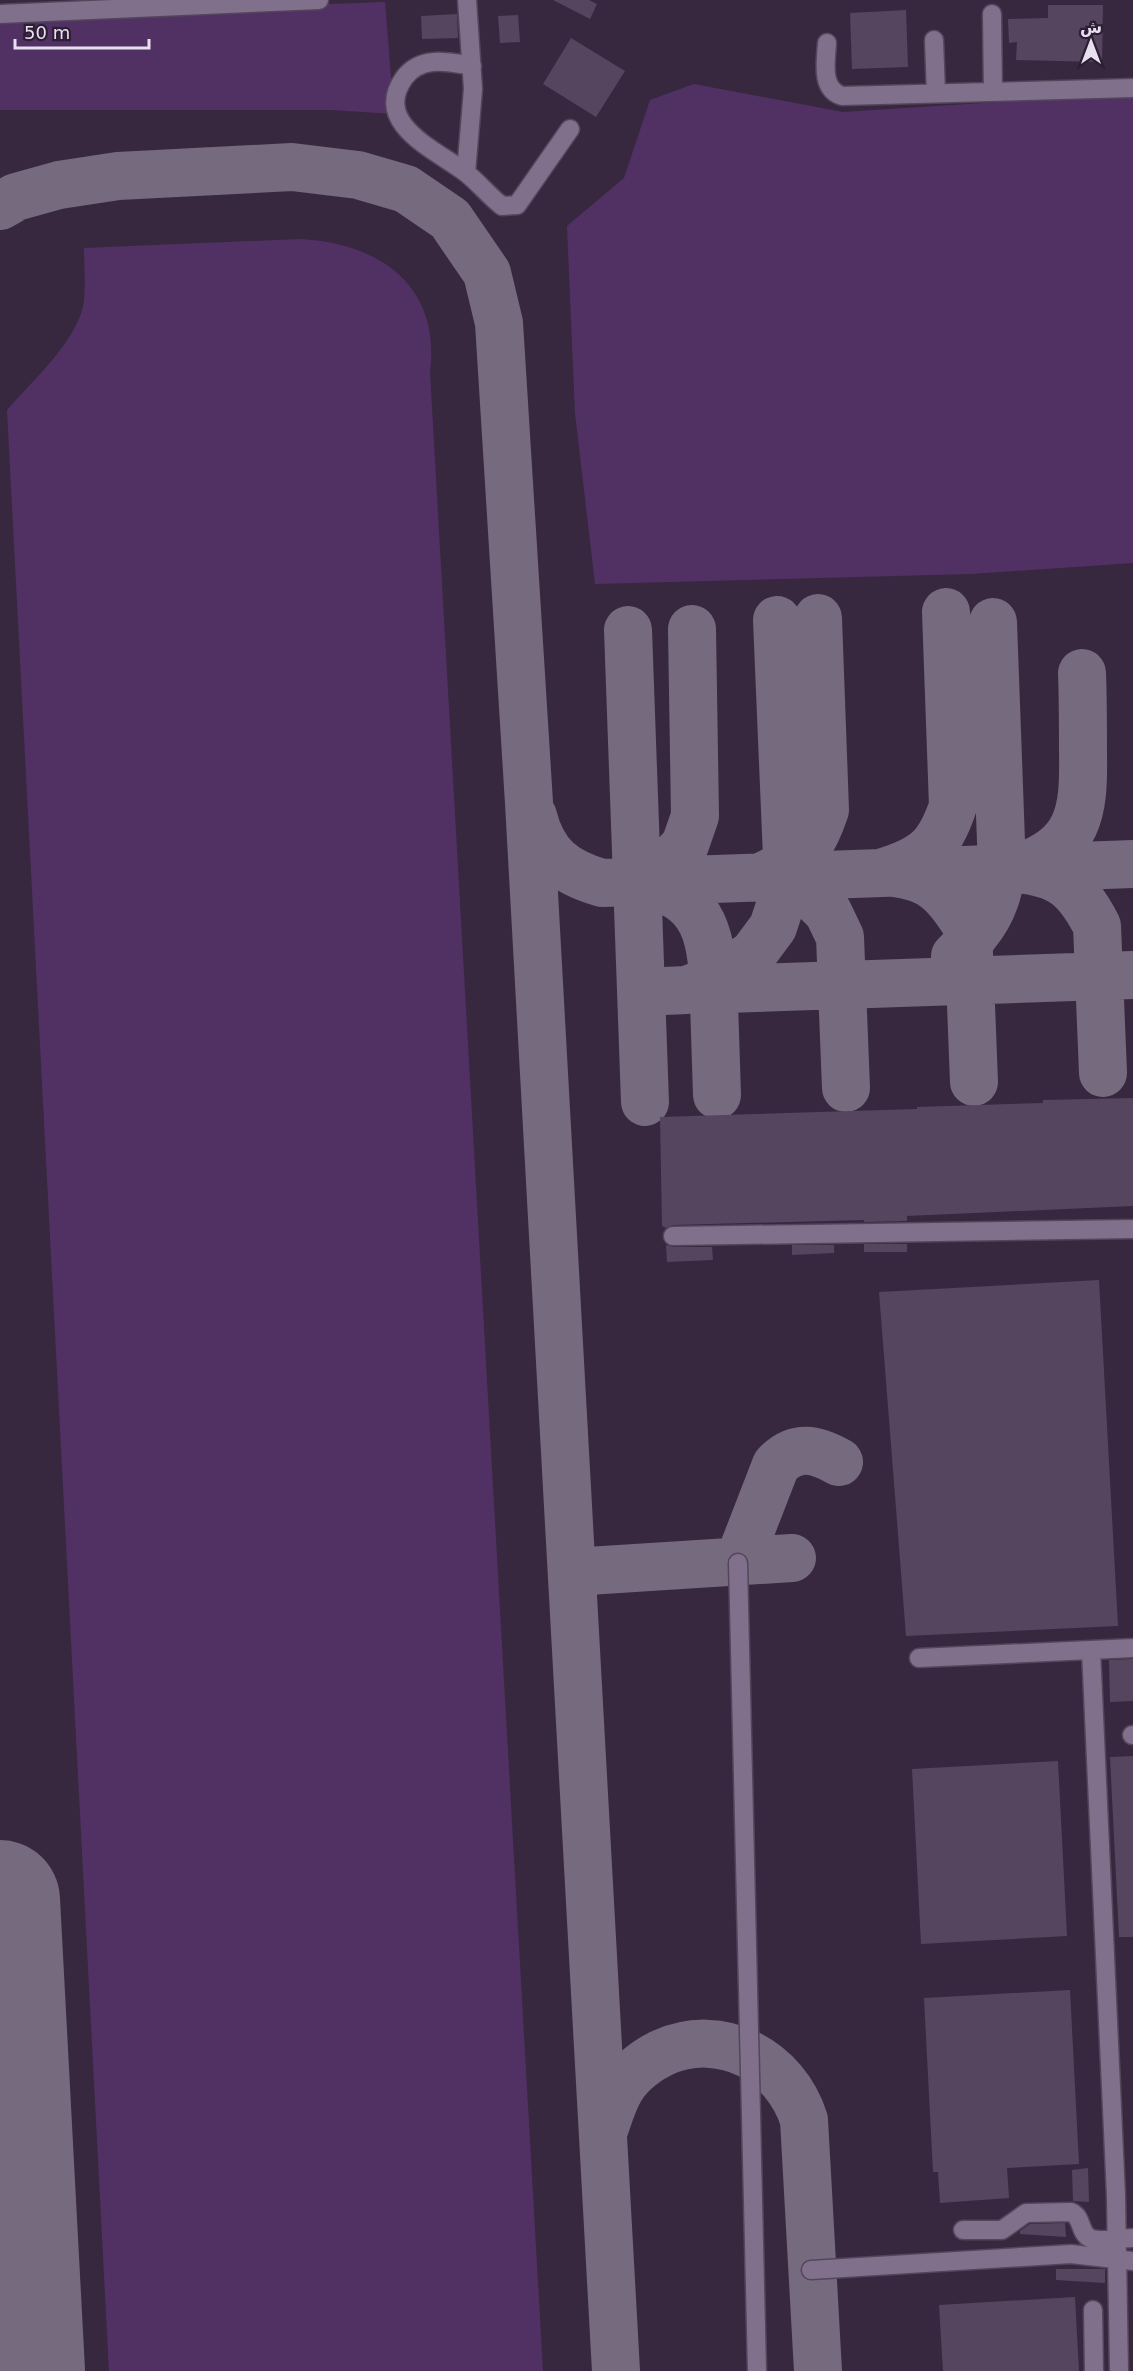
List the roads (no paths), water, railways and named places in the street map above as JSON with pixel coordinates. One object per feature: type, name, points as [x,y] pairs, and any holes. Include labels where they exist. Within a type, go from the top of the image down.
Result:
[{"type":"lane","points":[[0,14],[319,0]]},
{"type":"lane","points":[[466,173],[473,117],[467,0]]},
{"type":"lane","points":[[992,14],[993,91]]},
{"type":"lane","points":[[934,40],[936,93]]},
{"type":"lane","points":[[826,43],[827,80],[836,94],[847,96],[1133,88]]},
{"type":"lane","points":[[472,66],[433,61],[419,65],[399,85],[396,99],[397,113],[403,126],[412,136],[466,173],[502,206],[517,205],[570,129]]},
{"type":"lane","points":[[673,1236],[1133,1229]]},
{"type":"lane","points":[[738,1563],[758,2371]]},
{"type":"lane","points":[[919,1658],[1133,1648]]},
{"type":"lane","points":[[1091,1650],[1125,2238],[1126,2328],[1119,2362],[1094,2363],[1093,2310]]},
{"type":"lane","points":[[963,2230],[1002,2230],[1026,2213],[1071,2212],[1079,2218],[1088,2236],[1125,2238]]},
{"type":"lane","points":[[811,2270],[1071,2254],[1125,2260]]}]
